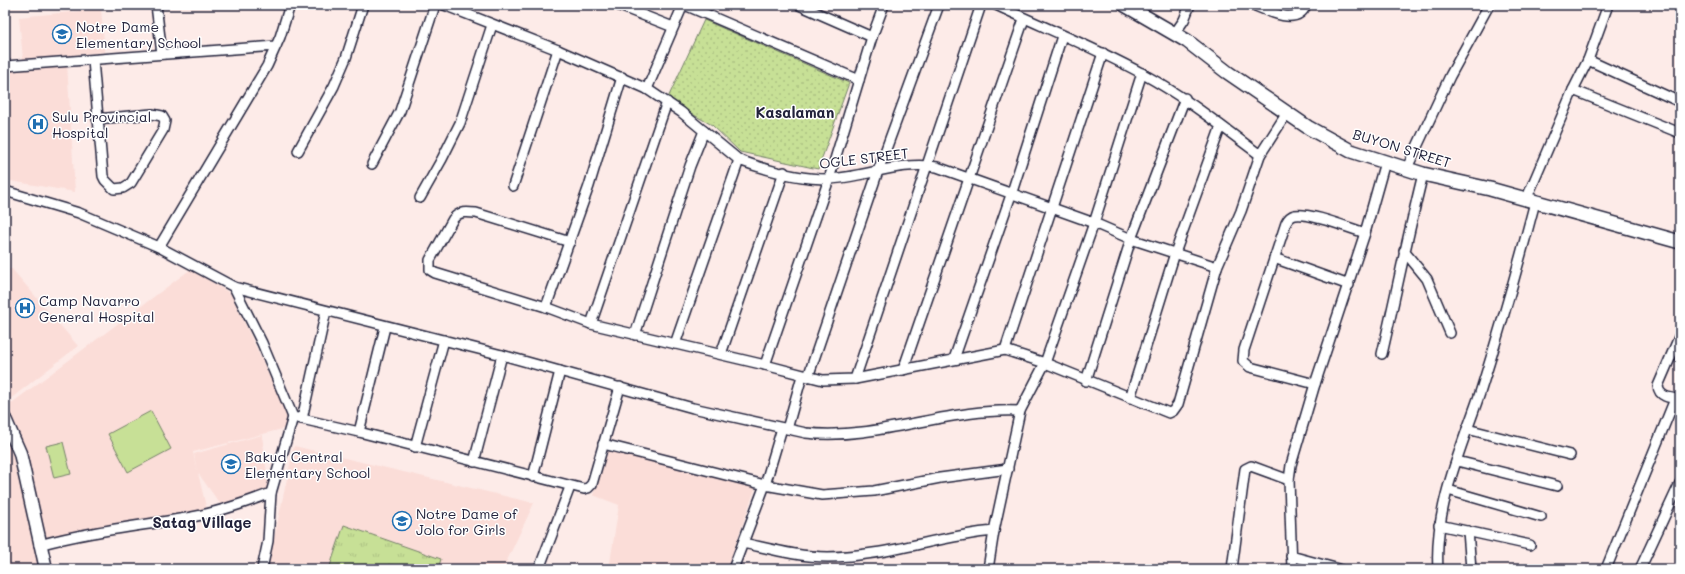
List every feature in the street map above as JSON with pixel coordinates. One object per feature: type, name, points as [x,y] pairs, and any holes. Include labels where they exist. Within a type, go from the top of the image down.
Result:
[{"type":"main road","name":"BUYON STREET","points":[[1129,6],[1175,34],[1226,72],[1309,128],[1351,151],[1423,174],[1531,201],[1680,242]]},
{"type":"street","points":[[156,5],[162,54]]},
{"type":"street","points":[[159,247],[267,66],[276,46],[290,5]]},
{"type":"street","points":[[298,151],[334,86],[346,58],[363,5]]},
{"type":"street","points":[[372,164],[400,111],[435,5]]},
{"type":"street","name":"OGLE STREET","points":[[447,5],[492,25],[558,50],[647,89],[667,102],[739,160],[806,177],[829,179],[926,165],[937,167],[1011,195],[1094,223],[1131,239],[1217,267]]},
{"type":"street","points":[[617,5],[673,27]]},
{"type":"street","points":[[647,89],[684,5],[859,80]]},
{"type":"street","points":[[799,5],[872,37]]},
{"type":"street","points":[[765,365],[829,179],[872,37],[884,5]]},
{"type":"street","points":[[733,569],[805,376],[939,5]]},
{"type":"street","points":[[855,379],[981,5]]},
{"type":"street","points":[[996,5],[1024,19],[1102,53],[1142,73],[1185,98],[1260,155]]},
{"type":"street","points":[[1175,34],[1184,20],[1190,5]]},
{"type":"street","points":[[1254,5],[1288,16],[1296,15],[1304,10],[1306,5]]},
{"type":"street","points":[[1407,168],[1450,76],[1489,5]]},
{"type":"street","points":[[1438,569],[1436,547],[1439,525],[1467,429],[1511,296],[1531,201],[1573,90],[1588,60],[1608,5]]},
{"type":"street","points":[[903,370],[970,180],[1024,19]]},
{"type":"street","points":[[420,198],[442,160],[460,123],[492,25]]},
{"type":"street","points":[[954,359],[1011,195],[1062,36]]},
{"type":"street","points":[[5,66],[276,46]]},
{"type":"street","points":[[513,186],[558,50]]},
{"type":"street","points":[[1005,350],[1102,53]]},
{"type":"street","points":[[93,60],[97,119],[104,178],[114,189],[124,188],[131,182],[164,130],[166,120],[162,116],[152,114],[97,119]]},
{"type":"street","points":[[1588,60],[1680,102]]},
{"type":"street","points":[[988,569],[994,532],[1020,411],[1045,363],[1094,223],[1142,73]]},
{"type":"street","points":[[546,307],[570,242],[622,77]]},
{"type":"street","points":[[1573,90],[1680,133]]},
{"type":"street","points":[[1086,381],[1131,239],[1185,98]]},
{"type":"street","points":[[591,324],[667,102]]},
{"type":"street","points":[[570,242],[476,213],[466,212],[458,214],[453,219],[430,260],[430,270],[435,273],[546,307],[591,324],[721,354],[823,380],[855,379],[1005,350],[1045,363],[1086,381],[1170,413],[1176,409],[1181,396],[1202,315],[1217,267],[1241,212],[1260,155],[1287,113]]},
{"type":"street","points":[[1130,398],[1175,253],[1221,126]]},
{"type":"street","points":[[635,335],[690,166],[704,131]]},
{"type":"street","points":[[674,344],[739,160]]},
{"type":"street","points":[[1292,569],[1289,480],[1298,441],[1315,384],[1349,285],[1385,162]]},
{"type":"street","points":[[721,354],[784,172]]},
{"type":"street","points":[[1382,354],[1399,282],[1404,250],[1423,174]]},
{"type":"street","points":[[5,191],[79,213],[159,247],[234,287],[385,327],[502,355],[693,408],[806,434],[835,435],[986,411],[1020,411]]},
{"type":"street","points":[[1315,384],[1250,368],[1243,361],[1244,350],[1274,258],[1288,218],[1293,215],[1323,220],[1365,233]]},
{"type":"street","points":[[1404,250],[1427,279],[1450,333]]},
{"type":"street","points":[[1274,258],[1349,285]]},
{"type":"street","points":[[234,287],[262,343],[293,417],[271,493],[268,541],[262,569]]},
{"type":"street","points":[[302,419],[326,311]]},
{"type":"street","points":[[359,432],[385,327]]},
{"type":"street","points":[[1606,569],[1678,399],[1660,394],[1658,386],[1680,335]]},
{"type":"street","points":[[415,447],[444,340]]},
{"type":"street","points":[[474,462],[502,355]]},
{"type":"street","points":[[533,477],[560,371]]},
{"type":"street","points":[[293,417],[359,432],[570,487],[584,489],[591,486],[620,387]]},
{"type":"street","points":[[5,419],[20,453],[46,569]]},
{"type":"street","points":[[1467,429],[1570,455]]},
{"type":"street","points":[[603,444],[765,485],[822,495],[855,493],[940,478],[1008,469]]},
{"type":"street","points":[[1457,461],[1557,486]]},
{"type":"street","points":[[1232,569],[1245,469],[1251,466],[1289,480]]},
{"type":"street","points":[[1640,569],[1680,483]]},
{"type":"street","points":[[539,569],[570,487]]},
{"type":"street","points":[[1448,490],[1541,517]]},
{"type":"street","points":[[40,545],[114,528],[193,517],[231,507],[271,493]]},
{"type":"street","points":[[1439,525],[1530,545]]},
{"type":"street","points":[[1468,531],[1471,569]]},
{"type":"street","points":[[743,544],[815,556],[842,556],[892,550],[975,533],[994,532]]},
{"type":"street","points":[[1291,556],[1339,569]]},
{"type":"shaded area","name":"Notre Dame Elementary School","points":[[101,9],[105,52],[23,60],[19,17]]},
{"type":"shaded area","name":"Sulu Provincial Hospital","points":[[67,63],[75,192],[5,180],[5,68]]},
{"type":"shaded area","name":"Camp Navarro General Hospital","points":[[5,269],[12,269],[78,346],[5,403]]},
{"type":"shaded area","points":[[191,269],[231,294],[289,418],[286,428],[193,452],[197,471],[194,454],[262,435],[269,489],[223,508],[198,473],[207,511],[40,538],[10,417],[5,408]]},
{"type":"shaded area","points":[[5,426],[16,449],[43,567],[38,569],[5,569]]},
{"type":"shaded area","name":"Notre Dame of Jolo for Girls","points":[[294,446],[534,503],[503,569],[265,569],[274,539]]},
{"type":"shaded area","points":[[608,449],[756,486],[727,569],[609,569],[619,505],[593,495]]},
{"type":"green space","points":[[704,20],[849,83],[818,169],[740,152],[712,125],[667,100]]},
{"type":"green space","points":[[151,411],[171,449],[128,472],[108,434]]},
{"type":"green space","points":[[63,442],[71,474],[54,478],[46,446]]},
{"type":"green space","points":[[344,525],[441,559],[438,569],[329,569]]},
{"type":"place","name":"Notre Dame Elementary School","points":[[62,34]]},
{"type":"place","name":"Sulu Provincial Hospital","points":[[38,124]]},
{"type":"place","name":"Camp Navarro General Hospital","points":[[25,308]]},
{"type":"place","name":"Bakud Central Elementary School","points":[[231,464]]},
{"type":"place","name":"Notre Dame of Jolo for Girls","points":[[402,521]]},
{"type":"district","name":"Kasalaman","points":[[795,112]]},
{"type":"district","name":"Satag Village","points":[[202,522]]}]
